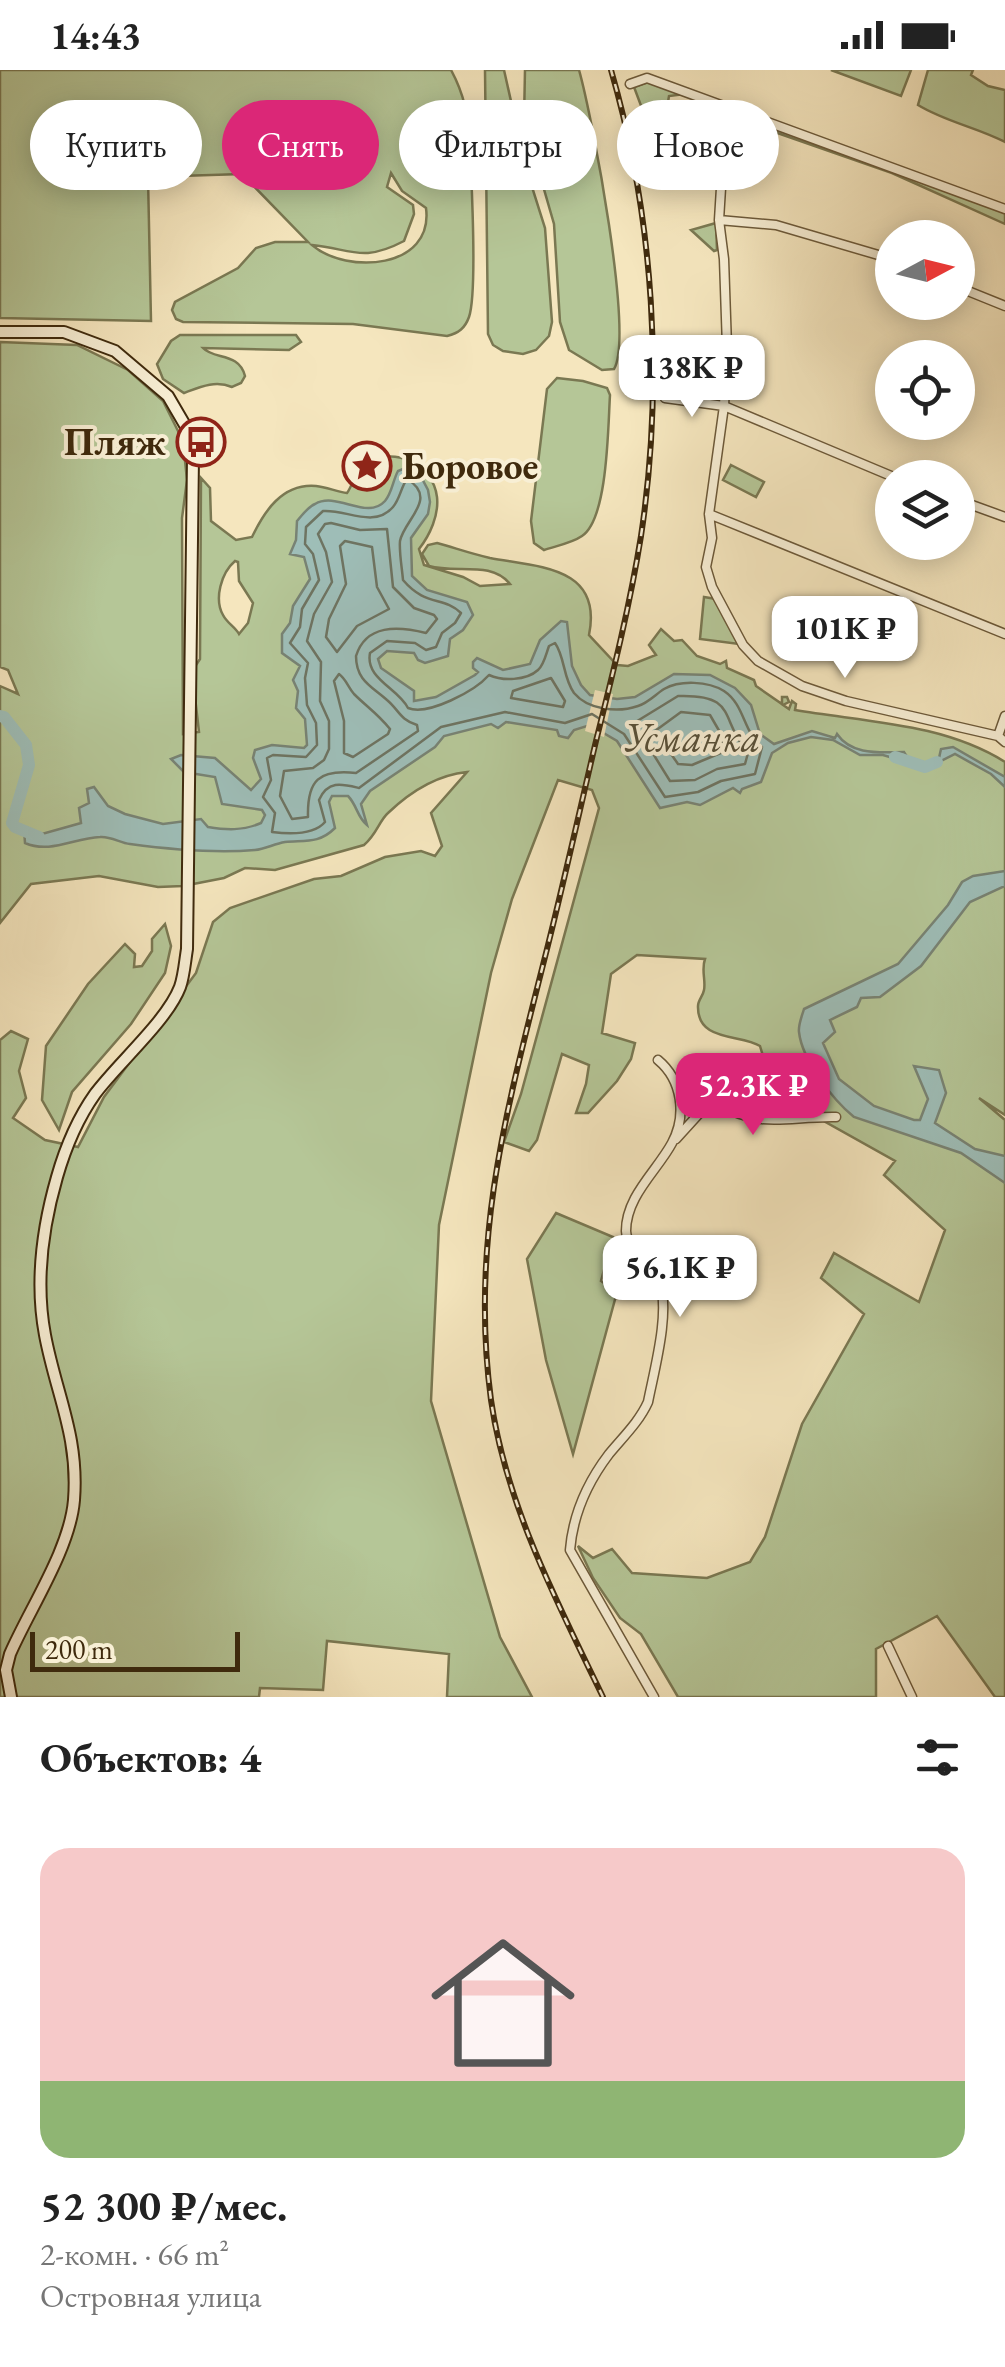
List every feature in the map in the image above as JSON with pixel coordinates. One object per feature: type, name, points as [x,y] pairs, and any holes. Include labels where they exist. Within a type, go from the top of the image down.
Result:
[{"type":"street","points":[[630,84],[647,78],[706,100]]},
{"type":"street","points":[[779,127],[1005,209]]},
{"type":"street","points":[[720,190],[726,346],[724,406],[706,567],[712,587],[743,645],[758,660],[802,686],[846,700],[1002,739],[1005,716]]},
{"type":"street","points":[[719,220],[776,225],[875,254]]},
{"type":"street","points":[[975,294],[1005,306]]},
{"type":"street","points":[[0,332],[64,332],[115,351],[146,374],[180,411],[193,457],[189,932],[180,988],[93,1097],[70,1140],[50,1210],[38,1271],[39,1291],[45,1336],[72,1442],[74,1502],[57,1554],[10,1654],[6,1670],[11,1697]]},
{"type":"street","points":[[666,398],[724,406],[875,469]]},
{"type":"street","points":[[975,507],[1005,518]]},
{"type":"street","points":[[709,514],[1005,634]]},
{"type":"street","points":[[658,1060],[668,1068],[681,1096],[672,1142]]},
{"type":"street","points":[[654,1697],[570,1550],[572,1528],[591,1479],[641,1417],[648,1402],[663,1293],[653,1268],[628,1241],[629,1214],[642,1186],[672,1142],[706,1106],[716,1103],[742,1118],[783,1121],[836,1117]]},
{"type":"street","points":[[888,1646],[912,1697]]},
{"type":"green space","points":[[0,70],[451,70],[463,100],[399,100],[399,186],[391,173],[387,187],[413,205],[414,214],[404,241],[367,253],[312,245],[327,255],[346,260],[385,261],[416,244],[425,228],[426,208],[401,190],[472,190],[472,302],[463,327],[447,336],[353,324],[183,322],[176,319],[172,310],[175,302],[238,268],[256,248],[275,242],[308,242],[258,190],[379,190],[379,100],[222,100],[222,175],[202,175],[202,100],[30,100],[30,190],[148,190],[151,321],[0,318]]},
{"type":"green space","points":[[485,70],[504,70],[511,100],[485,100]]},
{"type":"green space","points":[[525,70],[579,70],[586,100],[524,100]]},
{"type":"green space","points":[[831,70],[911,70],[901,96]]},
{"type":"green space","points":[[928,70],[973,70],[971,75],[988,86],[1005,90],[1005,142],[918,105]]},
{"type":"green space","points":[[648,82],[685,94],[669,96],[668,100],[639,100],[634,87]]},
{"type":"green space","points":[[779,129],[1005,211],[1005,224],[892,173],[779,134]]},
{"type":"green space","points":[[597,154],[619,314],[619,348],[614,369],[602,370],[569,350],[560,322],[554,224],[544,190],[597,190]]},
{"type":"green space","points":[[486,190],[533,190],[545,228],[552,322],[549,336],[536,350],[523,354],[503,351],[493,345],[488,334]]},
{"type":"green space","points":[[716,223],[717,250],[714,251],[691,230]]},
{"type":"green space","points":[[180,335],[296,335],[301,342],[289,350],[203,348],[237,363],[245,376],[232,387],[214,384],[184,393],[163,379],[157,364],[171,341]]},
{"type":"green space","points":[[0,342],[77,345],[128,370],[163,401],[183,441],[187,480],[182,518],[183,734],[199,732],[192,671],[200,659],[201,478],[210,488],[211,521],[236,540],[252,537],[269,509],[293,489],[316,486],[347,493],[363,466],[374,460],[398,457],[419,466],[428,475],[437,497],[433,524],[419,549],[424,565],[480,586],[510,584],[493,572],[429,566],[422,554],[428,545],[437,543],[563,574],[586,595],[591,612],[589,635],[617,665],[628,666],[656,655],[649,645],[661,629],[674,641],[682,640],[697,656],[720,664],[726,661],[727,668],[754,680],[756,686],[782,704],[782,697],[787,697],[789,702],[783,705],[789,709],[792,701],[795,710],[930,732],[981,749],[1005,762],[1005,1115],[979,1098],[1005,1120],[1005,1697],[995,1697],[937,1616],[876,1649],[876,1697],[678,1697],[641,1634],[620,1618],[593,1578],[578,1546],[593,1558],[612,1549],[632,1573],[707,1578],[750,1562],[765,1537],[802,1424],[864,1314],[821,1278],[834,1253],[919,1302],[945,1230],[884,1175],[895,1161],[822,1120],[776,1057],[763,1056],[760,1046],[752,1042],[721,1035],[704,1026],[698,1006],[704,990],[705,959],[637,955],[611,974],[602,1033],[635,1043],[631,1059],[617,1081],[588,1113],[576,1113],[589,1065],[562,1054],[537,1140],[529,1151],[504,1142],[521,1094],[599,808],[592,790],[558,780],[512,899],[491,973],[439,1225],[431,1401],[500,1637],[532,1697],[447,1697],[449,1654],[327,1641],[323,1690],[260,1688],[259,1697],[0,1697],[0,1040],[11,1031],[28,1039],[19,1071],[26,1098],[13,1118],[45,1140],[78,1147],[104,1097],[196,973],[213,922],[230,908],[314,879],[341,876],[385,857],[421,851],[435,856],[442,846],[431,813],[467,772],[435,781],[405,798],[385,816],[364,845],[275,870],[245,868],[224,878],[183,886],[158,887],[99,876],[31,884],[0,923],[0,686],[18,694],[8,670],[0,667]],"holes":[[[238,562],[239,581],[253,603],[248,623],[239,634],[225,618],[219,602],[226,572]]]},
{"type":"green space","points":[[557,378],[607,388],[607,449],[602,492],[591,526],[582,536],[544,550],[534,543],[531,521],[547,389]]},
{"type":"green space","points":[[731,465],[764,482],[756,497],[723,480]]},
{"type":"green space","points":[[704,597],[716,599],[739,644],[700,639]]},
{"type":"green space","points":[[165,924],[171,946],[165,973],[131,1024],[72,1092],[59,1130],[42,1100],[46,1046],[88,984],[125,944],[135,954],[134,967],[142,966],[152,951],[152,939]]},
{"type":"green space","points":[[556,1213],[613,1237],[601,1281],[617,1292],[573,1454],[546,1360],[527,1259]]},
{"type":"water","points":[[405,468],[419,473],[430,502],[428,514],[411,538],[412,576],[427,590],[467,602],[473,615],[463,630],[450,639],[448,656],[425,663],[414,653],[387,651],[378,659],[381,668],[414,691],[414,701],[436,697],[475,675],[478,672],[473,662],[477,658],[503,670],[530,664],[540,640],[561,621],[567,622],[572,666],[590,695],[635,697],[674,674],[710,675],[735,688],[751,705],[760,734],[774,744],[812,731],[835,738],[837,734],[859,749],[904,752],[920,763],[939,758],[941,749],[953,747],[1005,777],[1005,787],[991,774],[955,754],[927,768],[883,755],[860,755],[833,740],[811,737],[788,743],[772,753],[761,782],[740,793],[733,788],[700,805],[687,802],[660,808],[617,741],[590,725],[574,730],[568,738],[559,736],[557,730],[506,722],[498,728],[491,724],[444,736],[435,747],[370,791],[361,804],[367,825],[348,796],[332,796],[329,802],[335,828],[317,839],[225,851],[144,846],[104,837],[44,847],[25,843],[24,829],[42,834],[81,823],[79,808],[89,803],[87,789],[94,787],[108,806],[163,824],[201,819],[208,827],[234,829],[261,823],[265,815],[262,810],[222,804],[215,777],[184,772],[171,759],[181,755],[215,758],[251,790],[261,779],[253,758],[255,750],[272,745],[307,745],[305,719],[296,708],[298,691],[293,680],[300,666],[282,653],[282,634],[310,579],[304,557],[290,554],[297,521],[310,507],[324,501],[378,506],[387,498],[398,471]]},
{"type":"water","points":[[1005,871],[1005,886],[970,902],[921,966],[880,997],[861,998],[857,1007],[830,1020],[835,1032],[823,1043],[839,1079],[874,1106],[914,1120],[920,1120],[928,1099],[914,1066],[939,1070],[946,1093],[935,1123],[975,1149],[1005,1156],[1005,1183],[961,1153],[854,1117],[812,1067],[799,1029],[804,1009],[898,964],[948,905],[962,882],[973,876]]},
{"type":"pier","points":[[595,690],[613,694],[604,737],[585,731]]},
{"type":"waterway","name":"Усманка","points":[[0,716],[26,745],[29,765],[12,823],[39,837]]},
{"type":"waterway","name":"Усманка","points":[[895,757],[925,767],[937,762]]},
{"type":"railway","points":[[603,1697],[535,1552],[508,1477],[491,1400],[485,1282],[489,1226],[507,1115],[621,639],[648,478],[651,301],[637,184],[611,70]]},
{"type":"place","name":"Пляж","points":[[201,442]]},
{"type":"place","name":"Боровое","points":[[367,466]]}]
